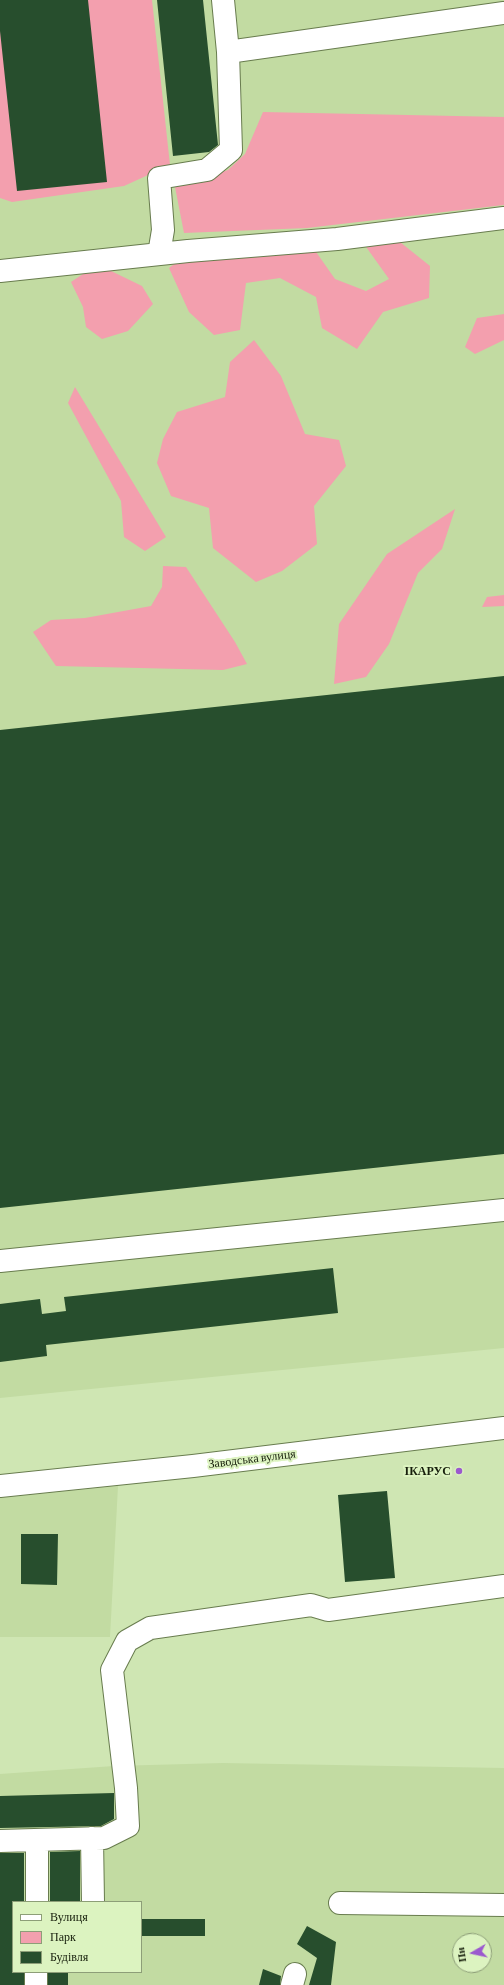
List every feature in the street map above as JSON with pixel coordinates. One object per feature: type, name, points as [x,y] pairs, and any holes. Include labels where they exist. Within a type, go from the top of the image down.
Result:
[{"type":"street","points":[[159,254],[163,230],[159,178],[207,170],[231,150],[228,52],[223,0]]},
{"type":"street","points":[[228,52],[504,13]]},
{"type":"street","points":[[0,271],[159,254],[338,239],[504,218]]},
{"type":"street","points":[[0,1260],[504,1210]]},
{"type":"street","name":"Заводська вулиця","points":[[0,1486],[193,1466],[504,1428]]},
{"type":"street","points":[[0,1841],[104,1838],[128,1826],[126,1788],[112,1670],[127,1641],[150,1628],[311,1605],[328,1610],[504,1586]]},
{"type":"street","points":[[92,1838],[93,1901]]},
{"type":"street","points":[[36,1901],[37,1840]]},
{"type":"street","points":[[340,1903],[504,1905]]},
{"type":"street","points":[[36,1973],[36,1985]]},
{"type":"shaded area","points":[[0,0],[504,0],[504,1348],[0,1398]]},
{"type":"shaded area","points":[[118,1486],[110,1637],[0,1637],[0,1498]]},
{"type":"shaded area","points":[[223,1763],[504,1768],[504,1985],[0,1985],[0,1774],[114,1766]]},
{"type":"green space","points":[[0,0],[152,0],[170,165],[124,186],[12,202],[0,198]]},
{"type":"green space","points":[[263,112],[504,117],[504,205],[307,228],[184,233],[175,187],[228,170],[245,154]]},
{"type":"green space","points":[[400,242],[430,266],[429,298],[383,312],[357,349],[322,328],[316,297],[280,278],[246,283],[240,330],[214,335],[189,312],[169,268],[182,258],[314,249],[335,279],[366,291],[389,279],[364,244]]},
{"type":"green space","points":[[109,270],[142,286],[153,304],[128,331],[102,339],[86,327],[83,307],[71,282],[83,274]]},
{"type":"green space","points":[[504,314],[504,340],[475,354],[465,347],[477,318]]},
{"type":"green space","points":[[254,340],[281,376],[305,434],[339,440],[346,466],[314,506],[317,544],[282,571],[256,582],[213,548],[209,508],[171,496],[157,463],[163,439],[177,412],[225,397],[230,362]]},
{"type":"green space","points":[[75,387],[166,537],[145,551],[124,537],[121,501],[68,403]]},
{"type":"green space","points":[[455,509],[442,549],[418,573],[389,644],[366,677],[334,684],[339,624],[387,554]]},
{"type":"green space","points":[[163,566],[186,567],[235,642],[247,664],[223,670],[56,666],[33,632],[51,620],[85,618],[151,606],[162,587]]},
{"type":"green space","points":[[504,595],[504,606],[482,607],[487,597]]},
{"type":"building","points":[[0,0],[88,0],[107,182],[17,191],[0,31]]},
{"type":"building","points":[[157,0],[203,0],[218,145],[209,152],[173,156]]},
{"type":"building","points":[[504,676],[504,1154],[0,1208],[0,730]]},
{"type":"building","points":[[333,1268],[338,1313],[46,1345],[47,1356],[0,1362],[0,1304],[40,1299],[42,1314],[66,1311],[64,1297]]},
{"type":"building","points":[[387,1491],[395,1578],[345,1582],[338,1495]]},
{"type":"building","points":[[21,1534],[58,1534],[57,1585],[21,1584]]},
{"type":"building","points":[[114,1793],[114,1819],[101,1826],[0,1828],[0,1796]]},
{"type":"building","points":[[80,1851],[80,1901],[50,1901],[50,1852]]},
{"type":"building","points":[[0,1853],[24,1853],[24,1901],[12,1901],[12,1973],[24,1973],[24,1985],[0,1985]]},
{"type":"building","points":[[142,1919],[205,1919],[205,1936],[142,1936]]},
{"type":"building","points":[[307,1926],[336,1942],[331,1985],[309,1985],[317,1958],[297,1944]]},
{"type":"building","points":[[263,1969],[281,1976],[280,1985],[259,1985]]},
{"type":"building","points":[[48,1973],[68,1973],[68,1985],[48,1985]]},
{"type":"place","name":"ІКАРУС","points":[[459,1471]]}]
